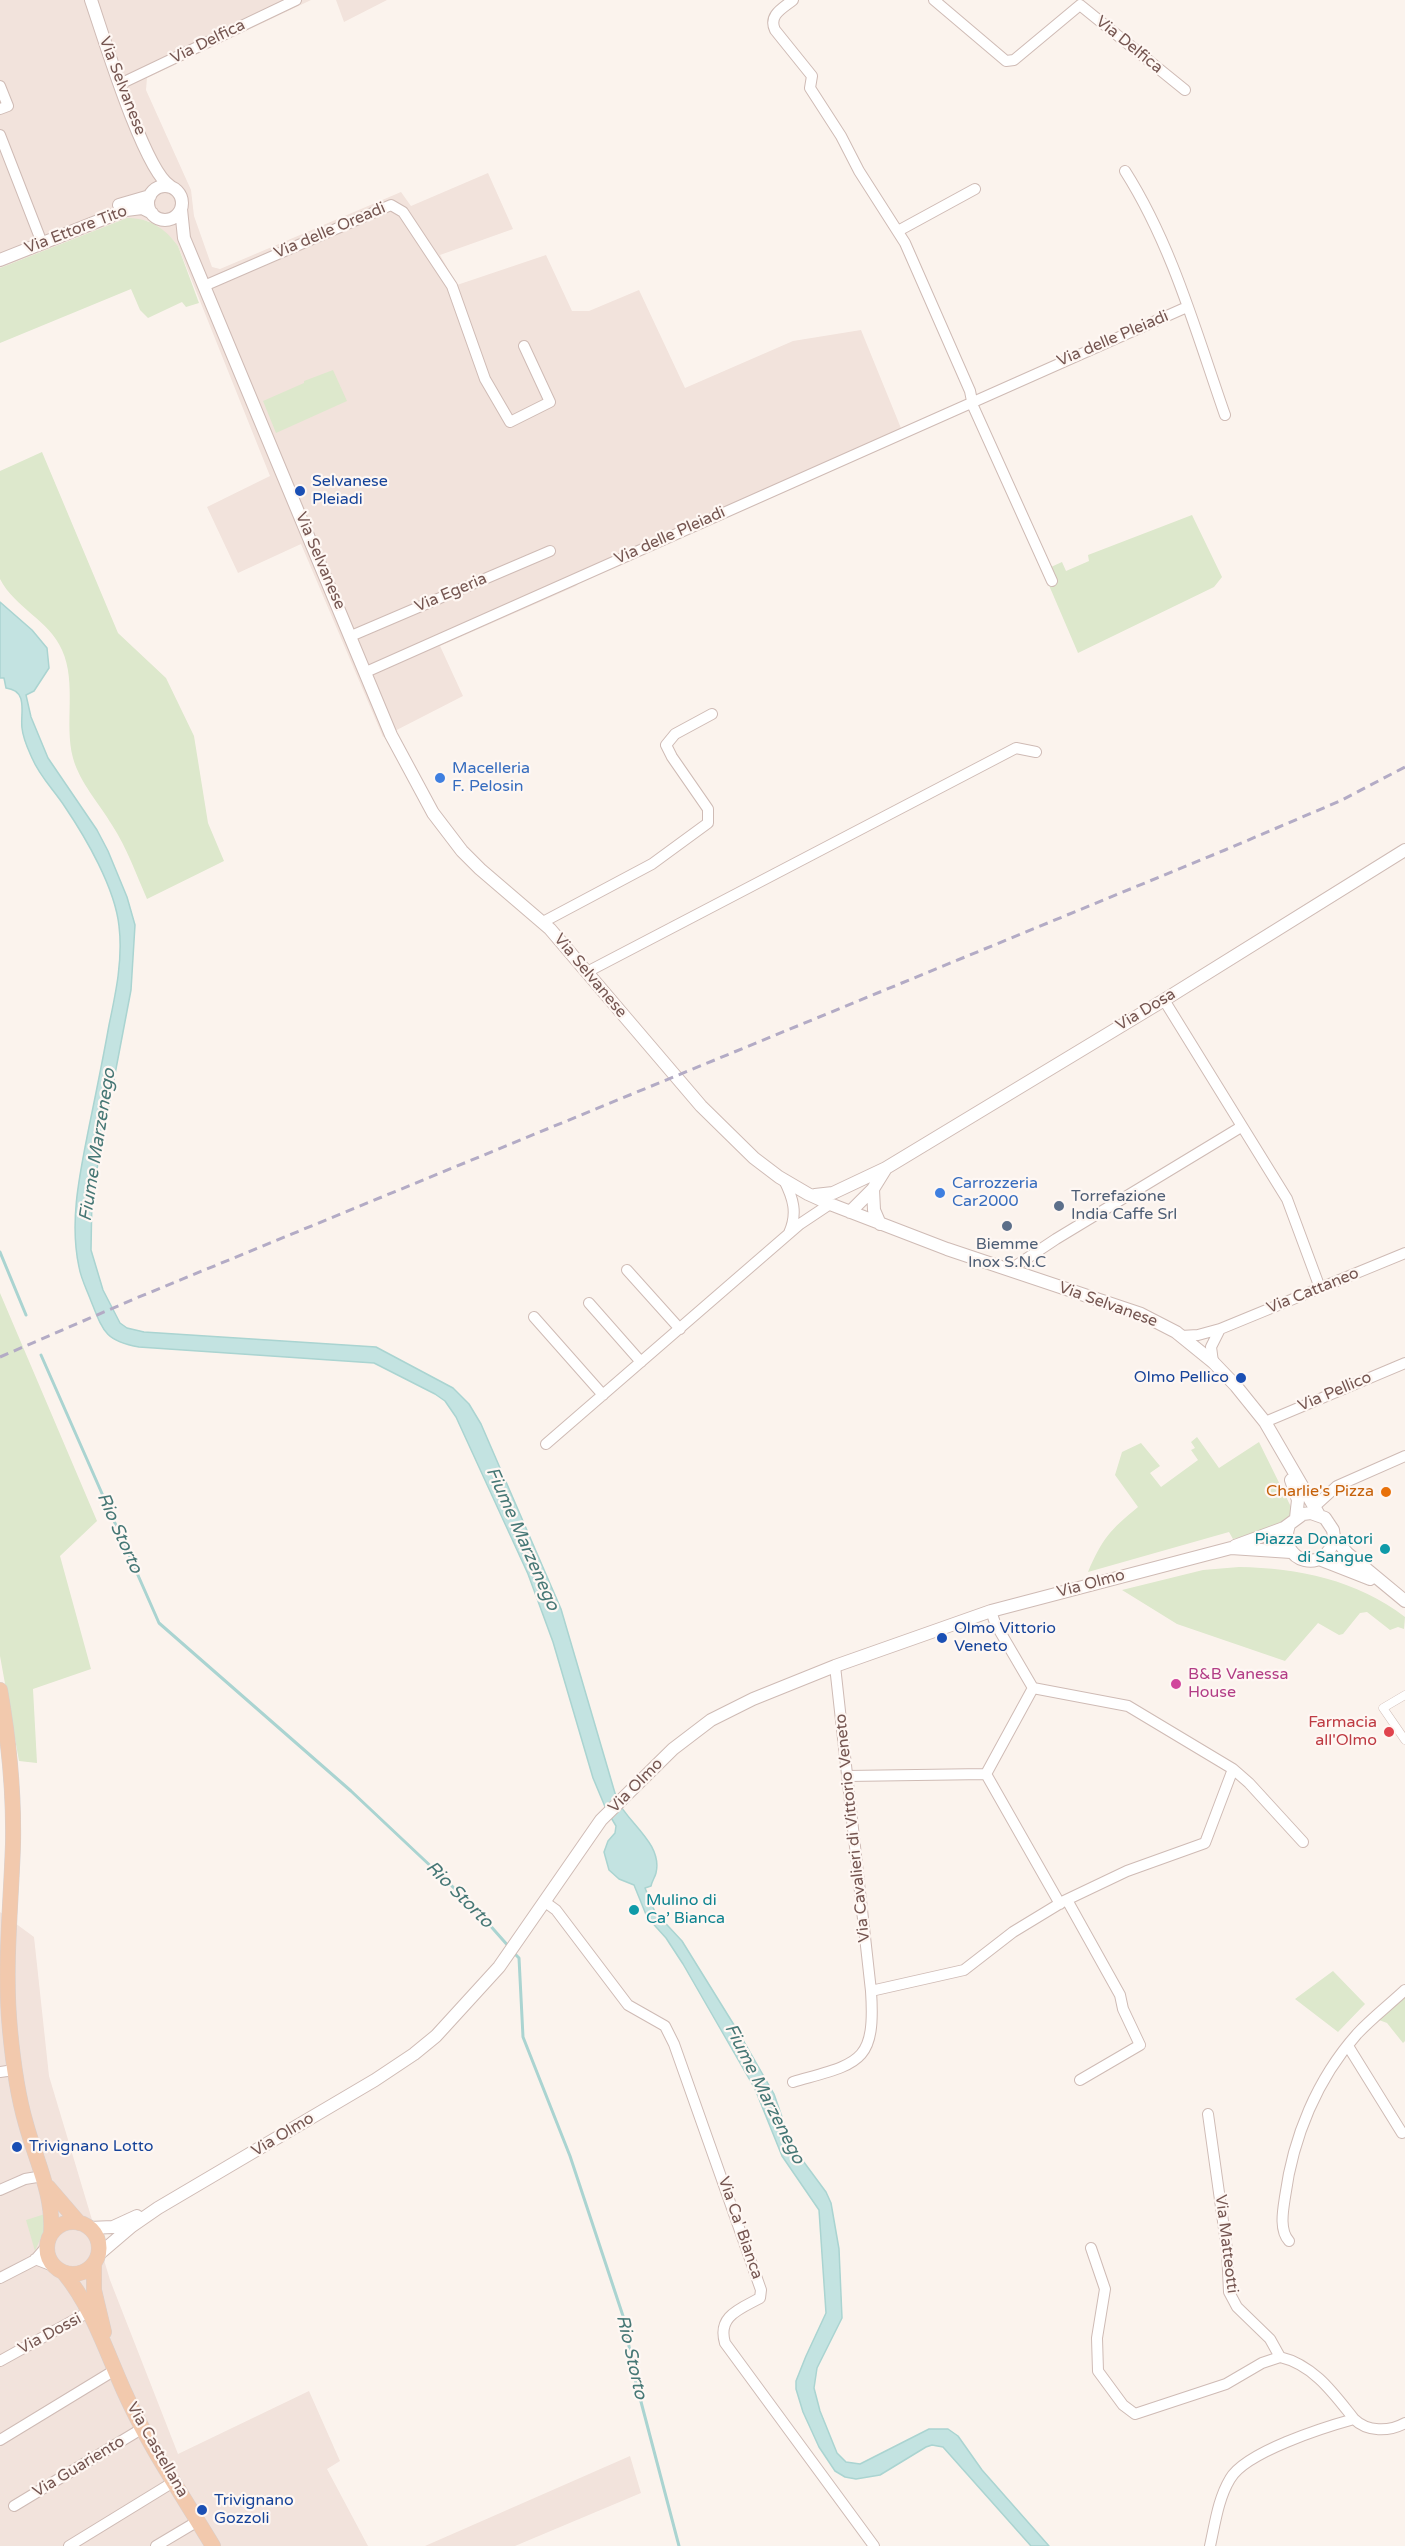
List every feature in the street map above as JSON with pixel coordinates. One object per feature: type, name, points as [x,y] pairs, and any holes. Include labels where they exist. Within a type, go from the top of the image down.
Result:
[{"type":"main road","points":[[0,1690],[9,1753],[12,1804],[4,1923],[7,1979],[5,2031],[7,2071],[45,2181],[51,2216],[48,2259],[59,2269],[77,2274],[96,2260],[99,2244],[96,2236],[45,2181]]},
{"type":"main road","points":[[49,2240],[60,2226],[67,2223],[84,2225]]},
{"type":"main road","name":"Via Castellana","points":[[93,2310],[96,2260]]},
{"type":"main road","name":"Via Castellana","points":[[59,2269],[93,2310],[115,2370],[143,2428],[213,2546]]},
{"type":"street","name":"Via Selvanese","points":[[91,0],[120,84],[155,171],[170,186]]},
{"type":"street","name":"Via Delfica","points":[[120,84],[296,0]]},
{"type":"street","points":[[793,0],[775,13],[773,24],[775,30],[812,76],[810,88],[905,243],[1052,581]]},
{"type":"street","name":"Via Delfica","points":[[934,0],[1006,61],[1014,60],[1080,5],[1185,90]]},
{"type":"street","points":[[0,86],[8,106],[0,109]]},
{"type":"street","points":[[0,135],[41,240]]},
{"type":"street","name":"Via Selvanese","points":[[153,193],[155,171]]},
{"type":"street","name":"Via delle Pleiadi","points":[[1125,171],[1145,203],[1185,295],[1187,307],[1225,415]]},
{"type":"street","points":[[170,186],[181,195],[181,209],[172,219],[164,220],[152,213],[148,202],[153,193],[170,186]]},
{"type":"street","points":[[898,231],[975,189]]},
{"type":"street","name":"Via Ettore Tito","points":[[0,260],[125,203],[153,193]]},
{"type":"street","name":"Via delle Oreadi","points":[[204,286],[391,205],[403,212],[452,286],[485,379],[510,422],[550,402],[524,346]]},
{"type":"street","name":"Via Ettore Tito","points":[[0,252],[126,210],[142,208],[152,213]]},
{"type":"street","name":"Via Selvanese","points":[[181,209],[184,238],[393,740],[433,813],[448,834],[480,869],[543,922],[701,1106],[754,1158],[784,1180],[830,1204],[1015,1272],[1141,1314],[1181,1336],[1213,1362],[1265,1422],[1317,1511]]},
{"type":"street","name":"Via Selvanese","points":[[164,220],[172,224],[184,238]]},
{"type":"street","name":"Via delle Pleiadi","points":[[366,672],[973,400],[1187,307]]},
{"type":"street","name":"Via Egeria","points":[[351,636],[550,551]]},
{"type":"street","points":[[543,922],[652,864],[676,845],[704,828],[708,823],[708,809],[666,745],[675,734],[712,714]]},
{"type":"street","points":[[587,972],[1016,748],[1036,752]]},
{"type":"street","name":"Via Dosa","points":[[808,1194],[828,1195],[886,1168],[1164,1000],[1405,850]]},
{"type":"street","points":[[1164,1000],[1287,1199],[1320,1288]]},
{"type":"street","points":[[1015,1272],[1017,1265],[1056,1239],[1242,1127]]},
{"type":"street","points":[[850,1212],[873,1189],[886,1168]]},
{"type":"street","points":[[850,1212],[851,1193],[859,1179]]},
{"type":"street","points":[[784,1180],[794,1205],[795,1216],[787,1236]]},
{"type":"street","points":[[873,1189],[874,1210],[880,1224]]},
{"type":"street","points":[[546,1444],[787,1236],[830,1204]]},
{"type":"street","name":"Via Cattaneo","points":[[1181,1336],[1198,1335],[1220,1329],[1405,1253]]},
{"type":"street","points":[[627,1270],[680,1329]]},
{"type":"street","points":[[590,1303],[641,1362]]},
{"type":"street","points":[[534,1317],[603,1395]]},
{"type":"street","points":[[1213,1362],[1211,1347],[1220,1329]]},
{"type":"street","name":"Via Cattaneo","points":[[1194,1346],[1220,1329]]},
{"type":"street","name":"Via Pellico","points":[[1265,1422],[1405,1363]]},
{"type":"street","name":"Via Selvanese","points":[[1276,1443],[1298,1500],[1292,1521]]},
{"type":"street","points":[[1317,1511],[1337,1486],[1405,1456]]},
{"type":"street","name":"Via Olmo","points":[[158,2208],[344,2100],[414,2054],[436,2036],[472,2000],[499,1967],[601,1821],[625,1795],[673,1749],[711,1720],[753,1699],[835,1666],[990,1611],[1231,1548],[1317,1511],[1330,1524],[1334,1537],[1352,1558],[1405,1601]]},
{"type":"street","points":[[1291,1552],[1286,1539],[1292,1521]]},
{"type":"street","points":[[1319,1559],[1330,1550],[1334,1537]]},
{"type":"street","name":"Via Olmo","points":[[1231,1548],[1291,1552],[1304,1560],[1319,1559],[1382,1584]]},
{"type":"street","points":[[1393,1593],[1405,1586]]},
{"type":"street","points":[[990,1611],[1033,1688],[1128,1706],[1233,1768],[1303,1842]]},
{"type":"street","name":"Via Cavalieri di Vittorio Veneto","points":[[793,2082],[856,2061],[865,2051],[873,2021],[835,1666]]},
{"type":"street","points":[[986,1774],[1033,1688]]},
{"type":"street","points":[[1405,1695],[1383,1708],[1405,1740]]},
{"type":"street","points":[[871,1991],[964,1970],[1013,1932],[1063,1902],[1127,1871],[1205,1843],[1233,1768]]},
{"type":"street","points":[[847,1776],[986,1774]]},
{"type":"street","points":[[986,1774],[1120,1995],[1123,2009],[1140,2045],[1080,2080]]},
{"type":"street","name":"Via Ca' Bianca","points":[[548,1898],[628,2005],[664,2026],[674,2044],[761,2290],[760,2298],[725,2320],[721,2331],[725,2343],[874,2546]]},
{"type":"street","points":[[1289,2241],[1283,2231],[1287,2185],[1296,2146],[1319,2089],[1348,2046],[1369,2022],[1405,1990]]},
{"type":"street","points":[[1348,2046],[1402,2133]]},
{"type":"street","name":"Via Matteotti","points":[[1208,2114],[1227,2250],[1229,2292],[1237,2307],[1270,2339],[1280,2357],[1322,2380],[1354,2419]]},
{"type":"street","points":[[0,2190],[25,2179],[45,2181]]},
{"type":"street","points":[[84,2225],[113,2227],[158,2208]]},
{"type":"street","points":[[96,2260],[132,2226],[158,2208]]},
{"type":"street","points":[[0,2278],[35,2259],[49,2240]]},
{"type":"street","points":[[1091,2248],[1105,2289],[1097,2338],[1098,2371],[1123,2405],[1136,2414],[1226,2384],[1262,2362],[1280,2357]]},
{"type":"street","points":[[35,2259],[59,2269]]},
{"type":"street","name":"Via Dossi","points":[[0,2361],[93,2310]]},
{"type":"street","points":[[0,2440],[115,2370]]},
{"type":"street","points":[[1210,2546],[1223,2493],[1237,2469],[1299,2436],[1354,2419],[1364,2426],[1378,2429],[1397,2427],[1405,2423]]},
{"type":"street","name":"Via Guariento","points":[[14,2506],[143,2428]]},
{"type":"street","points":[[69,2546],[175,2481]]},
{"type":"street","points":[[156,2546],[198,2521]]},
{"type":"shaded area","points":[[0,0],[311,0],[147,78],[146,90],[191,190],[194,216],[212,267],[220,269],[401,192],[411,206],[488,173],[513,229],[440,255],[457,285],[546,255],[572,311],[589,311],[639,290],[685,388],[793,341],[861,330],[905,438],[583,579],[576,586],[440,646],[463,696],[383,737],[301,544],[238,573],[207,507],[270,476],[178,246],[148,221],[127,218],[0,268]]},
{"type":"shaded area","points":[[336,0],[387,0],[344,22]]},
{"type":"shaded area","points":[[0,1912],[34,1937],[49,2076],[110,2280],[178,2454],[309,2391],[340,2461],[327,2469],[368,2546],[0,2546]]},
{"type":"shaded area","points":[[630,2456],[641,2493],[515,2546],[425,2546]]},
{"type":"green space","points":[[127,218],[135,218],[156,225],[173,240],[178,246],[199,303],[186,307],[182,302],[148,318],[140,310],[131,289],[0,343],[0,268]]},
{"type":"green space","points":[[333,370],[347,401],[276,433],[263,401]]},
{"type":"green space","points":[[42,452],[118,633],[166,678],[194,736],[208,823],[224,861],[147,899],[122,843],[76,767],[71,745],[69,676],[62,650],[49,630],[14,598],[0,579],[0,471]]},
{"type":"green space","points":[[1192,515],[1222,577],[1214,587],[1078,653],[1048,583],[1051,567],[1062,562],[1066,571],[1089,561],[1088,555]]},
{"type":"green space","points":[[0,1293],[97,1521],[60,1556],[91,1669],[33,1689],[37,1763],[19,1761],[0,1656]]},
{"type":"green space","points":[[1197,1437],[1219,1468],[1259,1442],[1292,1509],[1288,1519],[1252,1535],[1233,1539],[1229,1532],[1088,1572],[1108,1536],[1138,1507],[1115,1475],[1122,1452],[1141,1443],[1160,1466],[1150,1473],[1161,1487],[1198,1460],[1191,1450],[1195,1448],[1191,1442]]},
{"type":"green space","points":[[1239,1567],[1283,1570],[1347,1585],[1387,1604],[1405,1617],[1404,1629],[1398,1627],[1390,1630],[1367,1612],[1360,1613],[1343,1634],[1339,1635],[1318,1623],[1285,1661],[1177,1624],[1122,1590],[1203,1570]]},
{"type":"green space","points":[[1333,1971],[1365,2004],[1338,2032],[1295,1999]]},
{"type":"green space","points":[[1405,1997],[1405,2041],[1403,2043],[1387,2023],[1379,2020]]},
{"type":"green space","points":[[45,2214],[45,2228],[35,2251],[26,2220]]},
{"type":"water","name":"Fiume Marzenego","points":[[0,602],[32,630],[47,648],[49,668],[34,691],[26,695],[31,717],[48,758],[97,830],[108,851],[127,897],[135,925],[131,990],[92,1195],[91,1250],[103,1290],[120,1323],[127,1328],[144,1332],[376,1347],[453,1388],[469,1404],[481,1424],[561,1609],[617,1800],[650,1843],[654,1853],[657,1862],[656,1873],[651,1886],[645,1888],[655,1912],[682,1941],[739,2033],[774,2094],[792,2146],[826,2192],[831,2203],[839,2249],[842,2318],[817,2368],[814,2388],[820,2411],[837,2453],[846,2462],[860,2464],[929,2429],[948,2429],[958,2436],[982,2470],[1049,2546],[1031,2546],[943,2447],[932,2445],[926,2447],[880,2475],[856,2479],[845,2477],[835,2471],[819,2447],[803,2412],[796,2381],[826,2313],[819,2210],[782,2156],[755,2089],[683,1964],[666,1938],[647,1917],[634,1885],[619,1879],[609,1870],[604,1852],[608,1841],[615,1833],[616,1826],[593,1778],[553,1642],[528,1574],[456,1417],[445,1401],[374,1363],[139,1347],[119,1342],[102,1327],[80,1271],[76,1250],[75,1215],[82,1162],[116,988],[120,951],[119,926],[112,896],[90,848],[73,819],[35,765],[23,732],[21,698],[18,693],[6,688],[4,678],[0,678]]},
{"type":"waterway","name":"Rio Storto","points":[[0,1252],[26,1315]]},
{"type":"waterway","name":"Rio Storto","points":[[41,1355],[159,1623],[351,1791],[472,1905],[510,1948]]},
{"type":"waterway","name":"Rio Storto","points":[[514,1953],[519,1958],[523,2037],[570,2156],[624,2319],[635,2379],[679,2546]]},
{"type":"railway","points":[[0,1357],[134,1299],[1225,850],[1340,801],[1405,767]]},
{"type":"place","name":"Selvanese Pleiadi","points":[[300,491]]},
{"type":"place","name":"Macelleria F. Pelosin","points":[[440,778]]},
{"type":"place","name":"Carrozzeria Car2000","points":[[940,1193]]},
{"type":"place","name":"Torrefazione India Caffe Srl","points":[[1059,1206]]},
{"type":"place","name":"Biemme Inox S.N.C","points":[[1007,1226]]},
{"type":"place","name":"Olmo Pellico","points":[[1241,1378]]},
{"type":"place","name":"Charlie's Pizza","points":[[1386,1492]]},
{"type":"place","name":"Piazza Donatori di Sangue","points":[[1385,1549]]},
{"type":"place","name":"Olmo Vittorio Veneto","points":[[942,1638]]},
{"type":"place","name":"B&B Vanessa House","points":[[1176,1684]]},
{"type":"place","name":"Farmacia all'Olmo","points":[[1389,1732]]},
{"type":"place","name":"Mulino di Ca’ Bianca","points":[[634,1910]]},
{"type":"place","name":"Trivignano Lotto","points":[[17,2147]]},
{"type":"place","name":"Trivignano Gozzoli","points":[[202,2510]]}]
